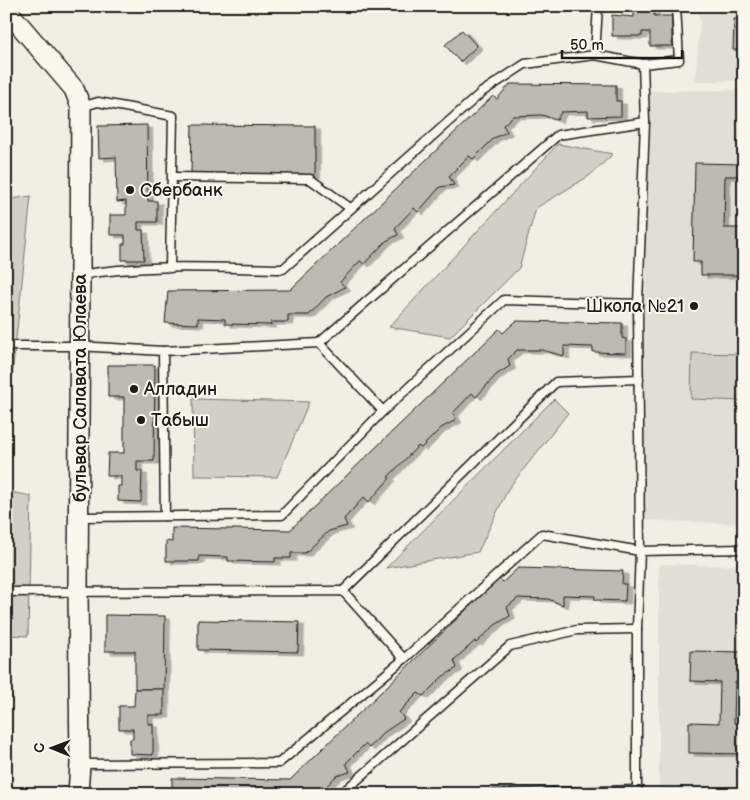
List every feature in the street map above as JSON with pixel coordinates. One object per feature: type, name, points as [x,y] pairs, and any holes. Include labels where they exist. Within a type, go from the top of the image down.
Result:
[{"type":"street","name":"бульвар Салавата Юлаева","points":[[6,9],[74,89],[81,107],[78,346],[80,517],[78,591],[80,764],[78,794]]},
{"type":"lane","points":[[595,55],[598,6]]},
{"type":"lane","points":[[80,275],[98,272],[170,268],[283,269],[482,92],[525,64],[595,55],[643,64],[679,60],[676,6]]},
{"type":"lane","points":[[494,794],[637,792],[637,629],[640,551],[638,304],[645,122],[643,64]]},
{"type":"lane","points":[[81,107],[98,102],[173,116],[170,268]]},
{"type":"lane","points":[[6,346],[78,346],[163,351],[318,343],[558,135],[645,122]]},
{"type":"lane","points":[[173,177],[310,179],[350,208]]},
{"type":"lane","points":[[80,517],[282,515],[383,411],[504,300],[638,304]]},
{"type":"lane","points":[[318,343],[383,411]]},
{"type":"lane","points":[[163,351],[165,516]]},
{"type":"lane","points":[[6,592],[343,591],[556,382],[639,379]]},
{"type":"lane","points":[[80,764],[279,763],[404,659],[542,534],[640,551],[744,549]]},
{"type":"lane","points":[[343,591],[404,659]]},
{"type":"lane","points":[[341,794],[510,646],[577,630],[637,629]]},
{"type":"shaded area","points":[[698,6],[744,6],[744,81],[695,81],[700,22]]},
{"type":"shaded area","name":"Школа №21","points":[[744,90],[744,524],[642,520],[648,91]]},
{"type":"shaded area","points":[[558,144],[613,154],[589,176],[536,208],[519,268],[450,337],[389,327]]},
{"type":"shaded area","points":[[31,196],[6,434],[6,200]]},
{"type":"shaded area","points":[[692,353],[744,354],[744,401],[691,399]]},
{"type":"shaded area","points":[[193,399],[309,402],[277,477],[194,476]]},
{"type":"shaded area","points":[[554,399],[568,413],[508,489],[478,552],[386,568]]},
{"type":"shaded area","points":[[6,491],[31,496],[28,636],[6,635]]},
{"type":"shaded area","points":[[659,564],[744,566],[744,794],[659,794]]},
{"type":"building","points":[[634,6],[654,6],[654,16],[672,16],[672,46],[650,46],[650,32],[642,32],[642,36],[612,36],[612,15],[634,17]]},
{"type":"building","points":[[734,19],[744,19],[744,50],[733,50]]},
{"type":"building","points":[[462,30],[477,46],[460,62],[445,45]]},
{"type":"building","points":[[510,84],[616,85],[616,101],[621,101],[621,116],[588,117],[588,111],[561,112],[557,120],[542,115],[513,116],[503,125],[507,132],[494,138],[473,159],[469,156],[449,176],[454,185],[440,187],[418,212],[414,208],[395,228],[398,235],[386,241],[364,264],[360,261],[340,282],[345,287],[326,297],[309,315],[288,315],[288,322],[271,322],[271,325],[225,324],[225,319],[198,318],[198,324],[165,323],[168,291],[290,290],[493,96],[497,99]]},
{"type":"building","points":[[147,125],[148,201],[157,201],[157,222],[138,222],[138,230],[143,230],[144,260],[122,260],[122,244],[125,244],[125,235],[110,235],[110,215],[126,215],[126,201],[117,202],[116,157],[99,158],[98,126]]},
{"type":"building","points":[[192,125],[315,126],[315,175],[191,174]]},
{"type":"building","points":[[695,163],[744,164],[744,176],[725,176],[724,228],[744,228],[744,275],[701,275],[701,262],[693,262]]},
{"type":"building","points":[[516,321],[622,323],[622,338],[626,339],[626,353],[593,352],[593,347],[564,346],[564,356],[542,350],[517,350],[508,359],[510,366],[496,375],[476,397],[472,393],[453,413],[456,420],[441,428],[421,448],[418,446],[388,477],[390,478],[369,502],[364,497],[344,519],[347,526],[329,531],[305,553],[291,553],[291,558],[275,558],[275,562],[228,561],[228,557],[199,556],[199,561],[166,561],[166,541],[172,542],[172,528],[290,530],[499,329],[503,333]]},
{"type":"building","points":[[108,365],[155,365],[154,461],[137,461],[137,471],[142,471],[141,502],[118,501],[118,486],[121,486],[121,476],[107,476],[108,453],[124,453],[124,397],[108,397]]},
{"type":"building","points":[[518,568],[623,571],[622,584],[626,584],[625,601],[595,600],[595,596],[563,595],[563,605],[548,599],[518,598],[507,607],[510,616],[495,625],[454,660],[457,668],[442,677],[423,696],[418,693],[399,712],[404,719],[383,733],[369,748],[365,744],[346,763],[350,772],[336,776],[319,794],[168,794],[172,792],[172,778],[290,780],[499,578],[503,582]]},
{"type":"building","points":[[105,615],[165,616],[164,689],[135,689],[135,651],[105,651]]},
{"type":"building","points":[[198,620],[299,622],[298,652],[198,650]]},
{"type":"building","points":[[691,651],[744,652],[744,682],[735,682],[734,723],[744,724],[744,754],[689,753],[689,722],[719,723],[720,682],[690,681]]},
{"type":"building","points":[[135,689],[164,689],[164,715],[148,715],[148,724],[153,724],[153,755],[130,754],[130,739],[133,739],[133,729],[119,729],[119,706],[134,706]]},
{"type":"place","name":"Сбербанк","points":[[130,190]]},
{"type":"place","name":"Школа №21","points":[[694,306]]},
{"type":"place","name":"Алладин","points":[[134,389]]},
{"type":"place","name":"Табыш","points":[[141,420]]}]
